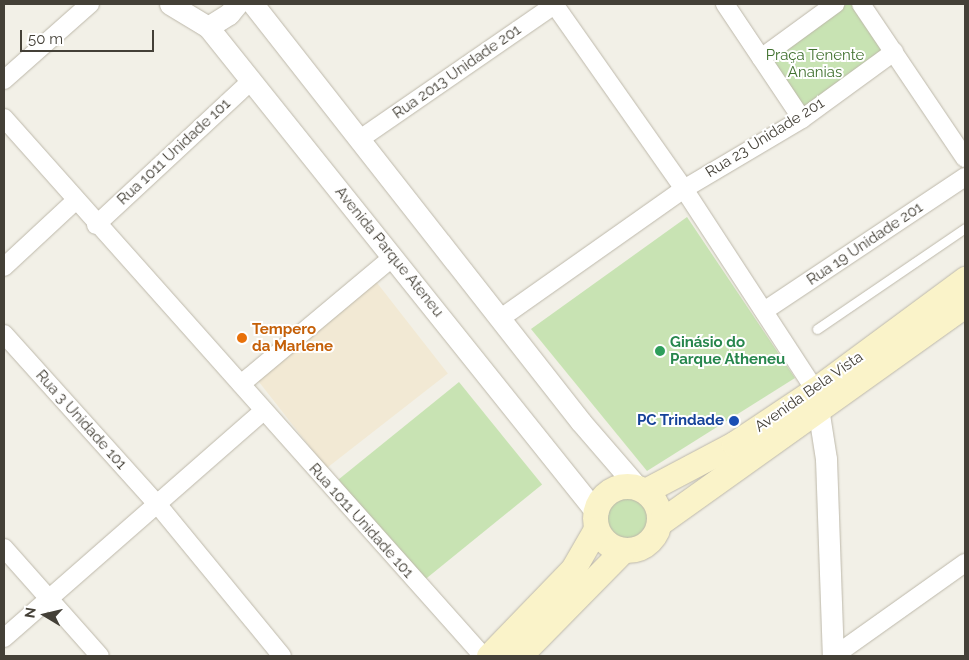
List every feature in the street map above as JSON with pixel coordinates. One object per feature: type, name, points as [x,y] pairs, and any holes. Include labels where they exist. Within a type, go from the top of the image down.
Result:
[{"type":"main road","name":"Avenida Bela Vista","points":[[659,523],[965,280]]},
{"type":"main road","name":"Avenida Bela Vista","points":[[642,490],[734,444],[817,399],[965,305]]},
{"type":"main road","points":[[489,656],[573,569],[596,521],[603,499],[615,489],[625,486],[642,490],[656,505],[659,523],[650,541],[633,550],[623,550],[608,543],[596,521]]},
{"type":"main road","points":[[519,656],[623,550]]},
{"type":"street","points":[[4,80],[90,4]]},
{"type":"street","name":"Avenida Parque Ateneu","points":[[170,4],[208,27],[252,80],[393,257],[596,521]]},
{"type":"street","points":[[208,27],[229,14],[237,4]]},
{"type":"street","points":[[252,4],[581,422],[642,490]]},
{"type":"street","name":"Rua 2013 Unidade 201","points":[[360,139],[554,4],[684,188],[764,311],[817,399]]},
{"type":"street","points":[[724,4],[802,119]]},
{"type":"street","points":[[760,58],[835,4]]},
{"type":"street","points":[[861,4],[965,158]]},
{"type":"street","name":"Rua 23 Unidade 201","points":[[684,188],[802,119],[894,52]]},
{"type":"street","name":"Rua 1011 Unidade 101","points":[[96,225],[252,80]]},
{"type":"street","name":"Rua 1011 Unidade 101","points":[[4,118],[96,225],[241,384],[482,656]]},
{"type":"street","name":"Rua 19 Unidade 201","points":[[764,311],[965,177]]},
{"type":"street","points":[[501,318],[684,188]]},
{"type":"street","points":[[4,267],[75,201]]},
{"type":"street","points":[[241,384],[393,257]]},
{"type":"street","name":"Rua 3 Unidade 101","points":[[4,334],[158,506],[282,656]]},
{"type":"street","points":[[817,399],[826,459],[833,656]]},
{"type":"street","points":[[4,638],[158,506],[263,411]]},
{"type":"street","points":[[4,548],[100,656]]},
{"type":"street","points":[[833,656],[965,563]]},
{"type":"lane","points":[[817,329],[965,228]]},
{"type":"shaded area","points":[[374,279],[448,374],[327,468],[253,374]]},
{"type":"green space","name":"Praça Tenente Ananias","points":[[847,4],[854,4],[887,53],[802,112],[766,58]]},
{"type":"green space","points":[[687,217],[795,378],[647,471],[531,329]]},
{"type":"green space","points":[[459,382],[542,485],[422,582],[339,480]]},
{"type":"green space","points":[[621,497],[631,497],[645,507],[649,520],[645,533],[639,539],[631,543],[621,543],[607,533],[603,525],[603,515],[613,501]]},
{"type":"place","name":"Tempero da Marlene","points":[[242,338]]},
{"type":"place","name":"Ginásio do Parque Atheneu","points":[[660,351]]},
{"type":"place","name":"PC Trindade","points":[[734,421]]}]
